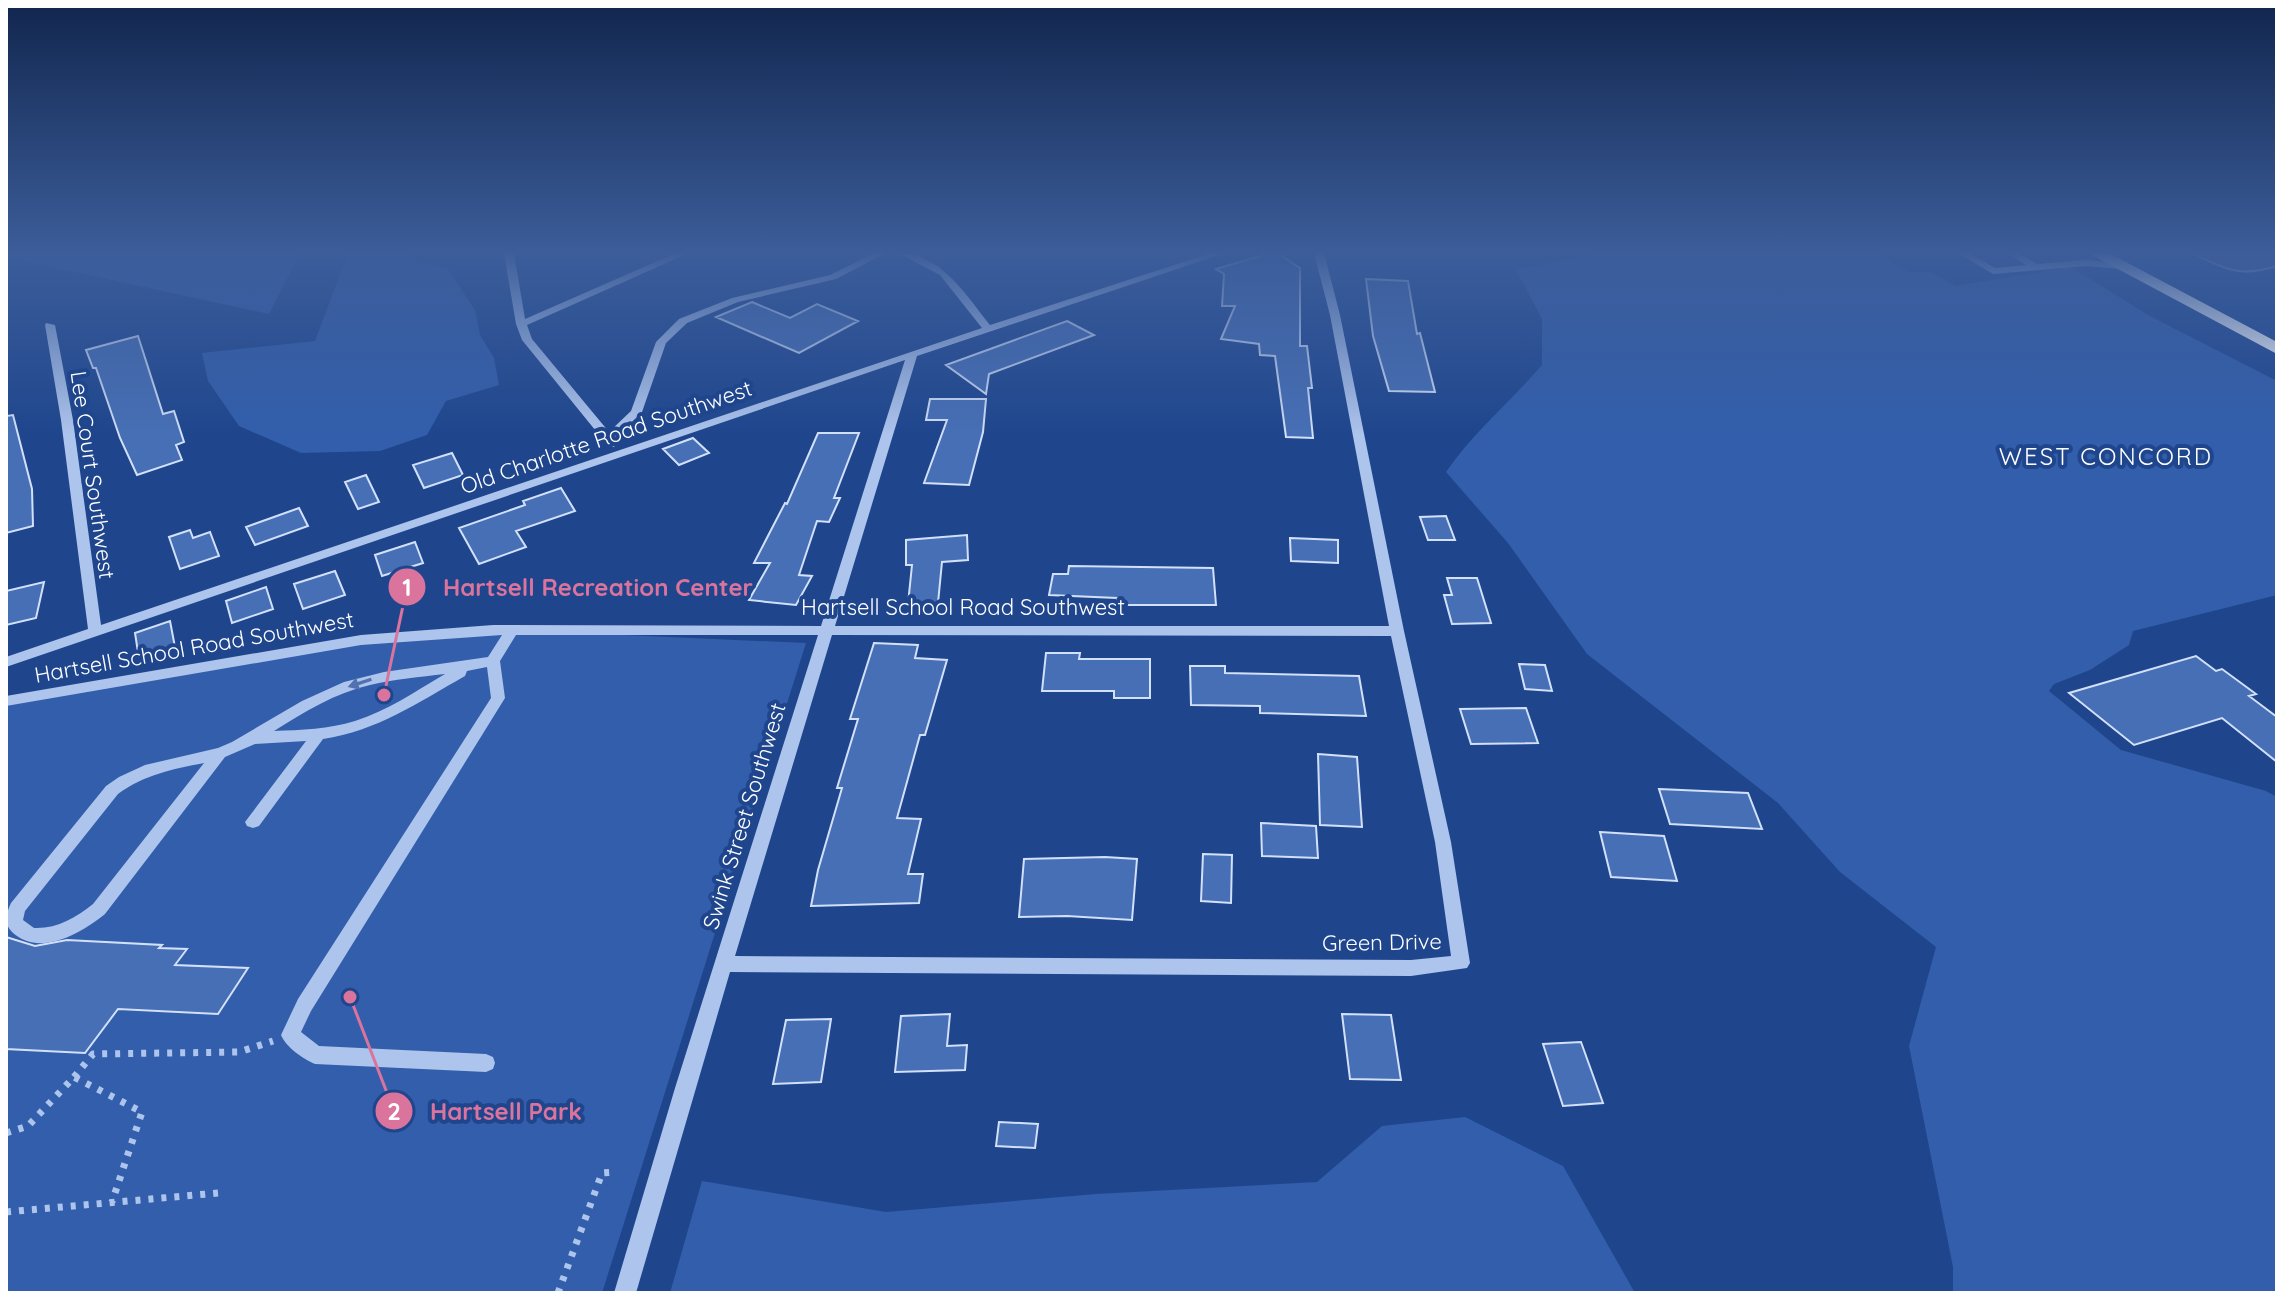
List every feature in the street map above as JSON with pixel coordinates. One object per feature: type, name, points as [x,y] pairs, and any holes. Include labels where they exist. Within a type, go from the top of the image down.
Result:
[{"type":"highway","points":[[2211,314],[2277,349]]},
{"type":"street","points":[[519,314],[527,340],[621,453]]},
{"type":"street","points":[[521,324],[545,314]]},
{"type":"street","points":[[608,439],[636,412],[661,342],[683,321],[700,314]]},
{"type":"street","points":[[976,314],[988,329]]},
{"type":"street","name":"Old Charlotte Road Southwest","points":[[6,662],[1035,314]]},
{"type":"street","name":"Green Drive","points":[[724,964],[1411,968],[1461,963],[1443,842],[1397,631],[1335,314]]},
{"type":"street","name":"Lee Court Southwest","points":[[50,325],[67,420],[95,631]]},
{"type":"street","name":"Swink Street Southwest","points":[[625,1293],[912,355]]},
{"type":"street","points":[[486,1063],[315,1055],[290,1035],[304,1005],[498,698],[493,661],[512,630]]},
{"type":"street","name":"Hartsell School Road Southwest","points":[[6,701],[361,640],[512,630],[1397,631]]},
{"type":"street","points":[[220,753],[99,909],[83,923],[52,935],[18,929],[14,922],[17,908],[112,790],[128,777],[150,767],[220,753],[255,738],[294,712],[374,678],[465,669],[493,661]]},
{"type":"street","points":[[255,738],[318,735],[371,720],[465,669]]},
{"type":"street","points":[[253,822],[318,735]]},
{"type":"path","points":[[6,1133],[28,1126],[93,1054],[239,1052],[290,1035]]},
{"type":"path","points":[[74,1077],[142,1112],[112,1202]]},
{"type":"path","points":[[558,1293],[602,1173],[615,1172]]},
{"type":"path","points":[[6,1212],[218,1193]]},
{"type":"shaded area","points":[[325,314],[476,314],[480,335],[494,358],[499,385],[446,401],[427,435],[380,451],[301,453],[239,426],[208,381],[202,353],[315,341]]},
{"type":"shaded area","points":[[1539,314],[2146,314],[2277,381],[2277,595],[2133,631],[2129,645],[2090,670],[2054,684],[2049,691],[2121,750],[2266,791],[2277,797],[2277,1293],[1953,1293],[1953,1267],[1909,1046],[1936,947],[1840,872],[1778,803],[1587,654],[1508,543],[1446,472],[1480,430],[1542,365],[1542,319]]},
{"type":"shaded area","points":[[512,630],[806,643],[602,1293],[6,1293],[6,701],[361,640]]},
{"type":"shaded area","points":[[1465,1117],[1563,1166],[1635,1293],[670,1293],[702,1181],[886,1212],[1096,1194],[1317,1182],[1382,1126]]},
{"type":"building","points":[[724,314],[780,314],[790,318],[798,314],[840,314],[858,321],[799,353],[716,317]]},
{"type":"building","points":[[1232,314],[1300,314],[1300,346],[1307,346],[1312,388],[1308,388],[1313,438],[1286,437],[1275,356],[1260,355],[1259,344],[1221,339]]},
{"type":"building","points":[[1370,314],[1414,314],[1435,392],[1389,391],[1373,336]]},
{"type":"building","points":[[1067,321],[1094,335],[989,374],[986,394],[946,365]]},
{"type":"building","points":[[138,336],[163,414],[174,411],[184,442],[176,445],[182,460],[137,475],[120,438],[96,368],[93,368],[86,350]]},
{"type":"building","points":[[930,399],[986,399],[983,432],[969,485],[924,483],[947,420],[926,420]]},
{"type":"building","points":[[13,415],[32,489],[33,526],[6,533],[6,416]]},
{"type":"building","points":[[818,433],[859,433],[834,498],[840,498],[829,522],[817,521],[799,575],[812,576],[796,605],[749,600],[770,563],[754,563],[787,504]]},
{"type":"building","points":[[693,438],[709,453],[679,465],[663,449]]},
{"type":"building","points":[[452,453],[463,475],[424,488],[413,465]]},
{"type":"building","points":[[366,475],[379,502],[358,509],[345,482]]},
{"type":"building","points":[[561,488],[575,511],[516,531],[526,547],[479,564],[459,528],[525,505],[523,501]]},
{"type":"building","points":[[299,508],[308,526],[255,545],[246,527]]},
{"type":"building","points":[[1446,516],[1455,540],[1428,540],[1420,517]]},
{"type":"building","points":[[190,530],[193,538],[210,532],[219,556],[180,569],[169,537]]},
{"type":"building","points":[[967,535],[968,560],[942,562],[938,603],[908,604],[912,565],[906,565],[906,540]]},
{"type":"building","points":[[1290,538],[1338,540],[1338,563],[1291,561]]},
{"type":"building","points":[[415,542],[423,563],[382,576],[375,555]]},
{"type":"building","points":[[1069,566],[1213,568],[1216,605],[1117,605],[1117,598],[1049,595],[1053,574],[1068,574]]},
{"type":"building","points":[[335,571],[345,595],[303,609],[294,584]]},
{"type":"building","points":[[1447,578],[1477,578],[1491,623],[1452,624],[1444,595],[1452,595]]},
{"type":"building","points":[[44,582],[36,618],[6,625],[6,591]]},
{"type":"building","points":[[266,587],[273,609],[232,623],[226,601]]},
{"type":"building","points":[[170,621],[175,647],[139,659],[135,633]]},
{"type":"building","points":[[874,643],[918,645],[915,658],[947,660],[925,735],[920,735],[897,818],[921,819],[908,874],[923,874],[919,903],[811,906],[842,788],[837,788],[858,719],[850,719]]},
{"type":"building","points":[[1046,653],[1080,653],[1079,659],[1150,659],[1150,698],[1114,698],[1114,691],[1042,691]]},
{"type":"building","points":[[2196,656],[2216,671],[2222,669],[2256,694],[2249,696],[2277,717],[2277,762],[2222,718],[2134,745],[2069,693]]},
{"type":"building","points":[[1519,664],[1545,665],[1552,691],[1525,689]]},
{"type":"building","points":[[1190,666],[1225,666],[1225,673],[1359,676],[1366,716],[1260,713],[1260,706],[1191,705]]},
{"type":"building","points":[[1526,708],[1538,743],[1471,744],[1460,709]]},
{"type":"building","points":[[1318,754],[1357,757],[1362,827],[1320,825]]},
{"type":"building","points":[[1659,789],[1748,793],[1762,829],[1670,824]]},
{"type":"building","points":[[1261,823],[1316,826],[1318,858],[1262,856]]},
{"type":"building","points":[[1600,832],[1664,836],[1677,881],[1611,877]]},
{"type":"building","points":[[1203,854],[1232,855],[1231,903],[1201,901]]},
{"type":"building","points":[[1024,859],[1137,859],[1132,920],[1019,917]]},
{"type":"building","points":[[6,937],[35,946],[67,940],[162,945],[159,948],[187,949],[175,965],[248,968],[218,1014],[118,1009],[85,1053],[6,1049]]},
{"type":"building","points":[[950,1014],[947,1046],[967,1045],[965,1070],[895,1072],[901,1016]]},
{"type":"building","points":[[1342,1014],[1391,1015],[1401,1080],[1350,1079]]},
{"type":"building","points":[[831,1019],[821,1082],[773,1084],[786,1020]]},
{"type":"building","points":[[1581,1042],[1603,1103],[1563,1106],[1543,1044]]},
{"type":"building","points":[[999,1122],[1038,1124],[1035,1148],[996,1146]]},
{"type":"place","name":"Hartsell Recreation Center","points":[[384,695]]},
{"type":"place","name":"Hartsell Park","points":[[350,997]]},
{"type":"district","name":"WEST CONCORD","points":[[2106,456]]}]
